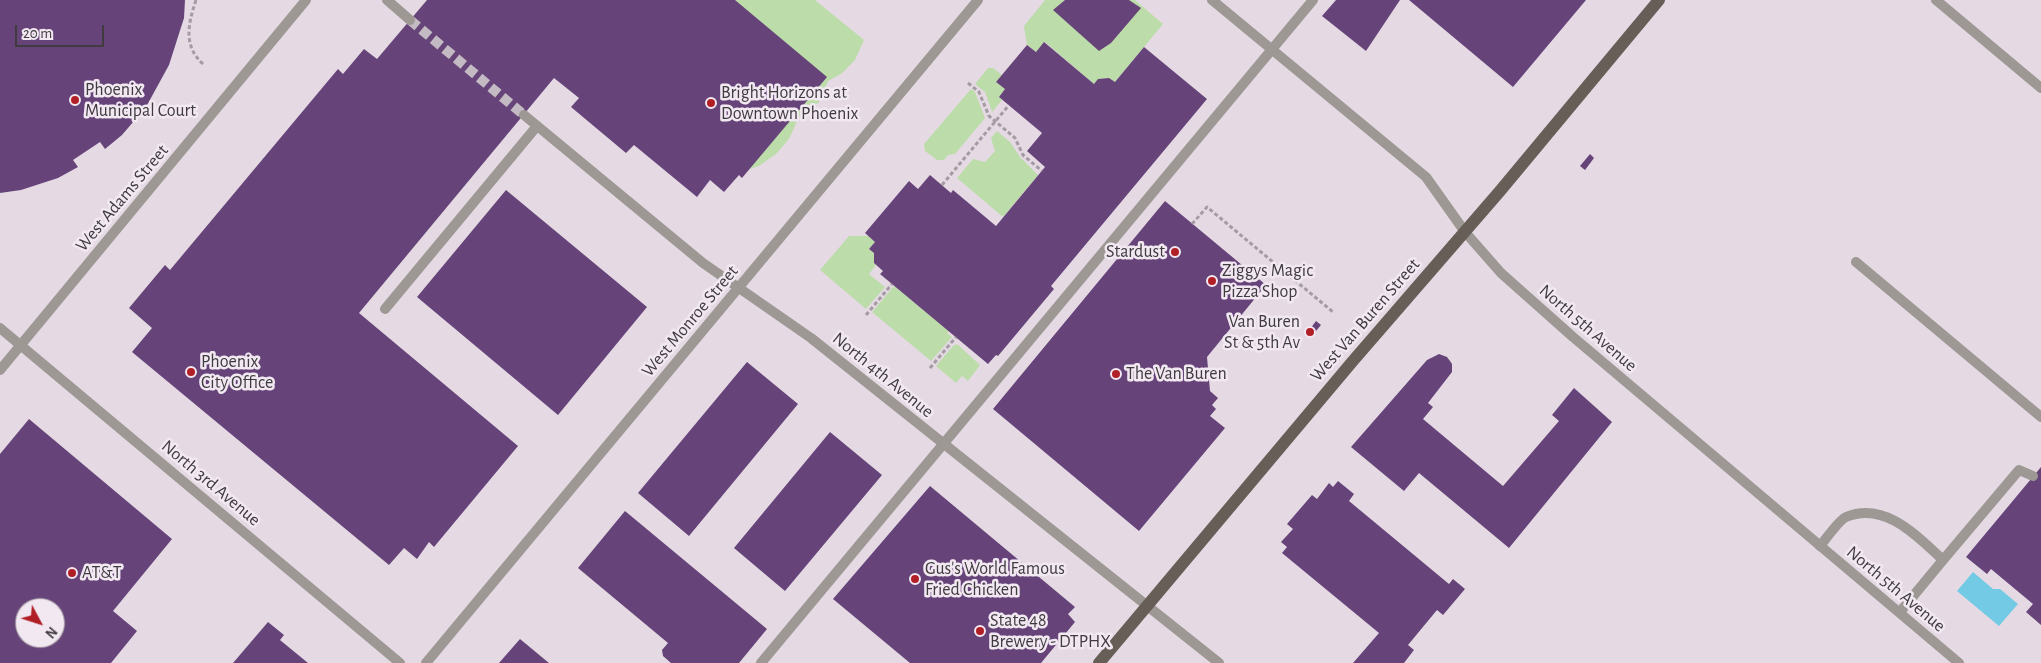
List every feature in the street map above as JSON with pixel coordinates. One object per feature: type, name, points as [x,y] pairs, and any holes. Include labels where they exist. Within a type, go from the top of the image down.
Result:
[{"type":"main road","name":"West Van Buren Street","points":[[1099,663],[1659,0]]},
{"type":"street","name":"West Adams Street","points":[[0,370],[306,0]]},
{"type":"street","points":[[387,0],[410,20]]},
{"type":"street","name":"West Monroe Street","points":[[426,663],[978,0]]},
{"type":"street","name":"North 5th Avenue","points":[[1212,0],[1426,177],[1465,232],[1501,273],[1573,337],[1959,663]]},
{"type":"street","points":[[761,663],[1313,0]]},
{"type":"street","points":[[1936,0],[2041,88]]},
{"type":"street","name":"North 4th Avenue","points":[[524,115],[703,263],[810,338],[1220,663]]},
{"type":"street","points":[[385,309],[537,126]]},
{"type":"street","points":[[1856,262],[2041,418]]},
{"type":"street","name":"North 3rd Avenue","points":[[0,328],[400,663]]},
{"type":"street","points":[[1900,612],[2019,470],[2033,476]]},
{"type":"street","points":[[1820,546],[1844,518],[1866,513],[1891,518],[1911,530],[1943,560]]},
{"type":"path","points":[[196,0],[190,23],[189,39],[194,56],[203,64]]},
{"type":"path","points":[[968,83],[979,92],[988,116],[1015,138],[1023,155],[1042,171]]},
{"type":"path","points":[[942,185],[1009,105]]},
{"type":"path","points":[[1192,224],[1207,207],[1333,312]]},
{"type":"path","points":[[866,315],[892,284]]},
{"type":"path","points":[[930,368],[956,337]]},
{"type":"green space","points":[[735,0],[815,0],[864,40],[855,60],[841,74],[828,81],[819,102],[799,117],[789,139],[776,154],[759,166],[750,169],[736,157]]},
{"type":"green space","points":[[1045,0],[1135,0],[1163,24],[1115,82],[1109,78],[1099,79],[1094,84],[1045,42],[1036,52],[1027,45],[1024,26]]},
{"type":"green space","points":[[988,68],[993,68],[1002,75],[996,82],[1005,89],[999,97],[1002,100],[992,112],[985,92],[975,84]]},
{"type":"green space","points":[[971,89],[975,92],[985,118],[955,154],[948,155],[944,160],[937,160],[925,151],[924,144]]},
{"type":"green space","points":[[997,131],[1010,142],[1020,157],[1038,175],[1003,217],[957,178],[973,159],[985,162],[995,151],[991,138]]},
{"type":"green space","points":[[849,236],[869,236],[875,242],[869,249],[874,253],[874,263],[876,265],[869,274],[885,287],[866,309],[820,270]]},
{"type":"green space","points":[[894,286],[949,331],[947,333],[952,337],[931,361],[872,312]]},
{"type":"green space","points":[[957,344],[980,365],[968,381],[962,376],[956,383],[936,366],[953,346]]},
{"type":"water","points":[[1973,572],[1993,589],[2000,589],[2018,604],[1999,626],[1957,591]]},
{"type":"building","name":"Phoenix Municipal Court","points":[[0,0],[185,0],[184,18],[169,65],[146,107],[122,135],[105,149],[100,142],[73,160],[78,167],[58,178],[21,190],[0,193]]},
{"type":"building","points":[[427,0],[735,0],[827,77],[742,178],[739,175],[724,192],[710,180],[697,197],[634,145],[626,153],[571,107],[579,98],[554,78],[359,313],[518,446],[434,547],[429,542],[417,559],[404,548],[389,565],[132,352],[152,328],[129,308],[165,265],[170,270],[338,69],[343,74],[364,49],[377,59]]},
{"type":"building","points":[[1065,0],[1129,0],[1141,8],[1111,43],[1099,51],[1053,10]]},
{"type":"building","points":[[1336,0],[1400,0],[1366,51],[1322,16]]},
{"type":"building","points":[[1409,0],[1586,0],[1513,87]]},
{"type":"building","points":[[1044,42],[1094,84],[1098,79],[1109,78],[1115,82],[1144,47],[1207,99],[1051,286],[1054,289],[998,356],[996,355],[988,364],[880,274],[883,271],[874,263],[874,253],[869,249],[875,242],[865,233],[909,181],[918,189],[930,175],[951,193],[953,190],[996,226],[1045,167],[1027,151],[1042,133],[999,97],[1005,89],[996,82],[1027,45],[1036,52]]},
{"type":"building","points":[[1590,154],[1594,158],[1585,170],[1580,166]]},
{"type":"building","points":[[506,190],[647,307],[558,415],[417,297]]},
{"type":"building","name":"The Van Buren","points":[[1165,201],[1266,285],[1207,357],[1210,391],[1218,398],[1212,405],[1216,409],[1210,416],[1225,428],[1139,531],[993,409]]},
{"type":"building","points":[[1316,321],[1321,325],[1311,337],[1307,333]]},
{"type":"building","points":[[1439,354],[1447,357],[1450,361],[1452,372],[1428,403],[1433,407],[1423,419],[1503,486],[1559,421],[1552,415],[1574,388],[1612,422],[1509,548],[1419,473],[1404,491],[1351,447],[1427,360]]},
{"type":"building","points":[[747,362],[798,404],[689,536],[638,493]]},
{"type":"building","name":"AT&T","points":[[29,419],[172,539],[113,611],[137,631],[111,663],[0,663],[0,454]]},
{"type":"building","points":[[830,432],[882,475],[785,591],[734,548]]},
{"type":"building","points":[[2041,467],[2041,625],[2026,612],[2033,604],[1991,569],[1987,574],[1966,557]]},
{"type":"building","points":[[1338,481],[1354,494],[1349,501],[1449,584],[1453,579],[1465,589],[1443,615],[1437,610],[1408,645],[1414,650],[1404,663],[1353,663],[1379,633],[1282,553],[1287,547],[1281,542],[1293,529],[1287,524],[1312,495],[1317,499],[1329,483],[1333,487]]},
{"type":"building","points":[[930,486],[1075,607],[1068,614],[1075,622],[1041,663],[910,663],[833,599]]},
{"type":"building","points":[[625,511],[767,629],[739,663],[671,663],[663,656],[662,650],[668,643],[578,568]]},
{"type":"building","points":[[268,622],[284,635],[280,640],[308,663],[233,663]]},
{"type":"building","points":[[520,639],[549,663],[499,663]]},
{"type":"tunnel","points":[[410,20],[524,115]]},
{"type":"place","name":"Phoenix Municipal Court","points":[[75,100]]},
{"type":"place","name":"Bright Horizons at Downtown Phoenix","points":[[711,103]]},
{"type":"place","name":"Stardust","points":[[1175,252]]},
{"type":"place","name":"Ziggys Magic Pizza Shop","points":[[1212,281]]},
{"type":"place","name":"Van Buren St & 5th Av","points":[[1310,332]]},
{"type":"place","name":"Phoenix City Office","points":[[191,372]]},
{"type":"place","name":"The Van Buren","points":[[1116,374]]},
{"type":"place","name":"AT&T","points":[[72,573]]},
{"type":"place","name":"Gus's World Famous Fried Chicken","points":[[915,579]]},
{"type":"place","name":"State 48 Brewery - DTPHX","points":[[980,631]]}]
